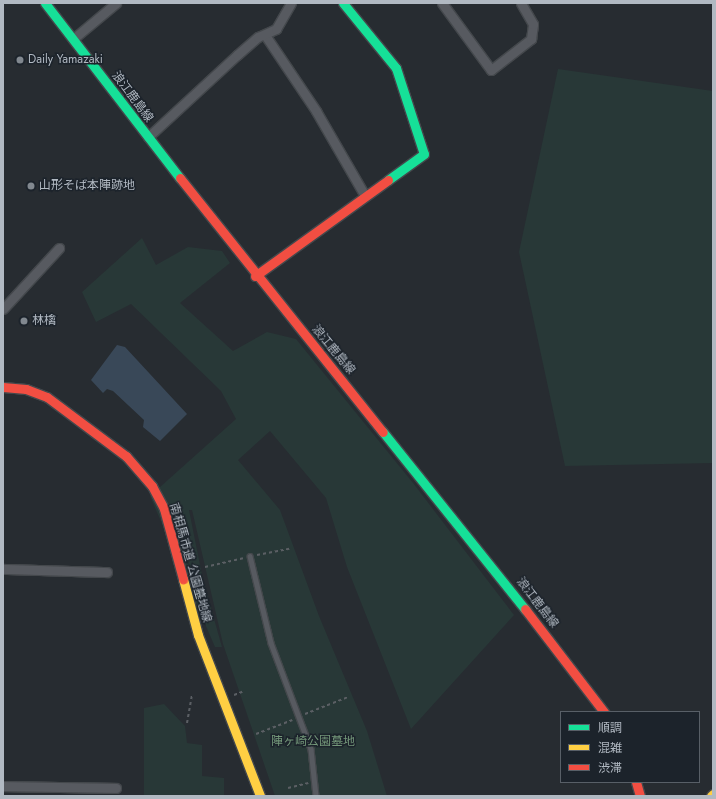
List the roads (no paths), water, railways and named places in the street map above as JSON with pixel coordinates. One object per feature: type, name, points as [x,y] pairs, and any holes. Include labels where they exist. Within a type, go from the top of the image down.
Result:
[{"type":"main road","name":"浪江鹿島線","points":[[45,3],[255,276],[489,561],[603,711]]},
{"type":"main road","points":[[255,276],[424,154],[396,68],[343,3]]},
{"type":"main road","name":"南相馬市道 公園墓地線","points":[[3,388],[26,389],[47,397],[126,456],[152,486],[164,509],[198,635],[260,796]]},
{"type":"main road","points":[[636,783],[640,796]]},
{"type":"street","points":[[73,39],[116,3]]},
{"type":"street","points":[[148,137],[237,55],[276,29],[291,3]]},
{"type":"street","points":[[442,3],[491,70],[531,39],[533,24],[521,3]]},
{"type":"street","points":[[265,35],[320,118],[365,196]]},
{"type":"street","points":[[3,309],[59,248]]},
{"type":"street","points":[[3,569],[107,572]]},
{"type":"street","points":[[3,786],[116,788]]},
{"type":"lane","points":[[250,556],[265,622],[311,749],[316,781],[316,796]]},
{"type":"water","points":[[117,345],[125,347],[187,414],[160,441],[143,427],[144,420],[113,391],[107,389],[103,393],[91,380]]},
{"type":"place","name":"Daily Yamazaki","points":[[20,60]]},
{"type":"place","name":"山形そば本陣跡地","points":[[31,186]]},
{"type":"place","name":"林檎","points":[[24,321]]},
{"type":"park label","name":"陣ヶ崎公園墓地","points":[[313,742]]}]
